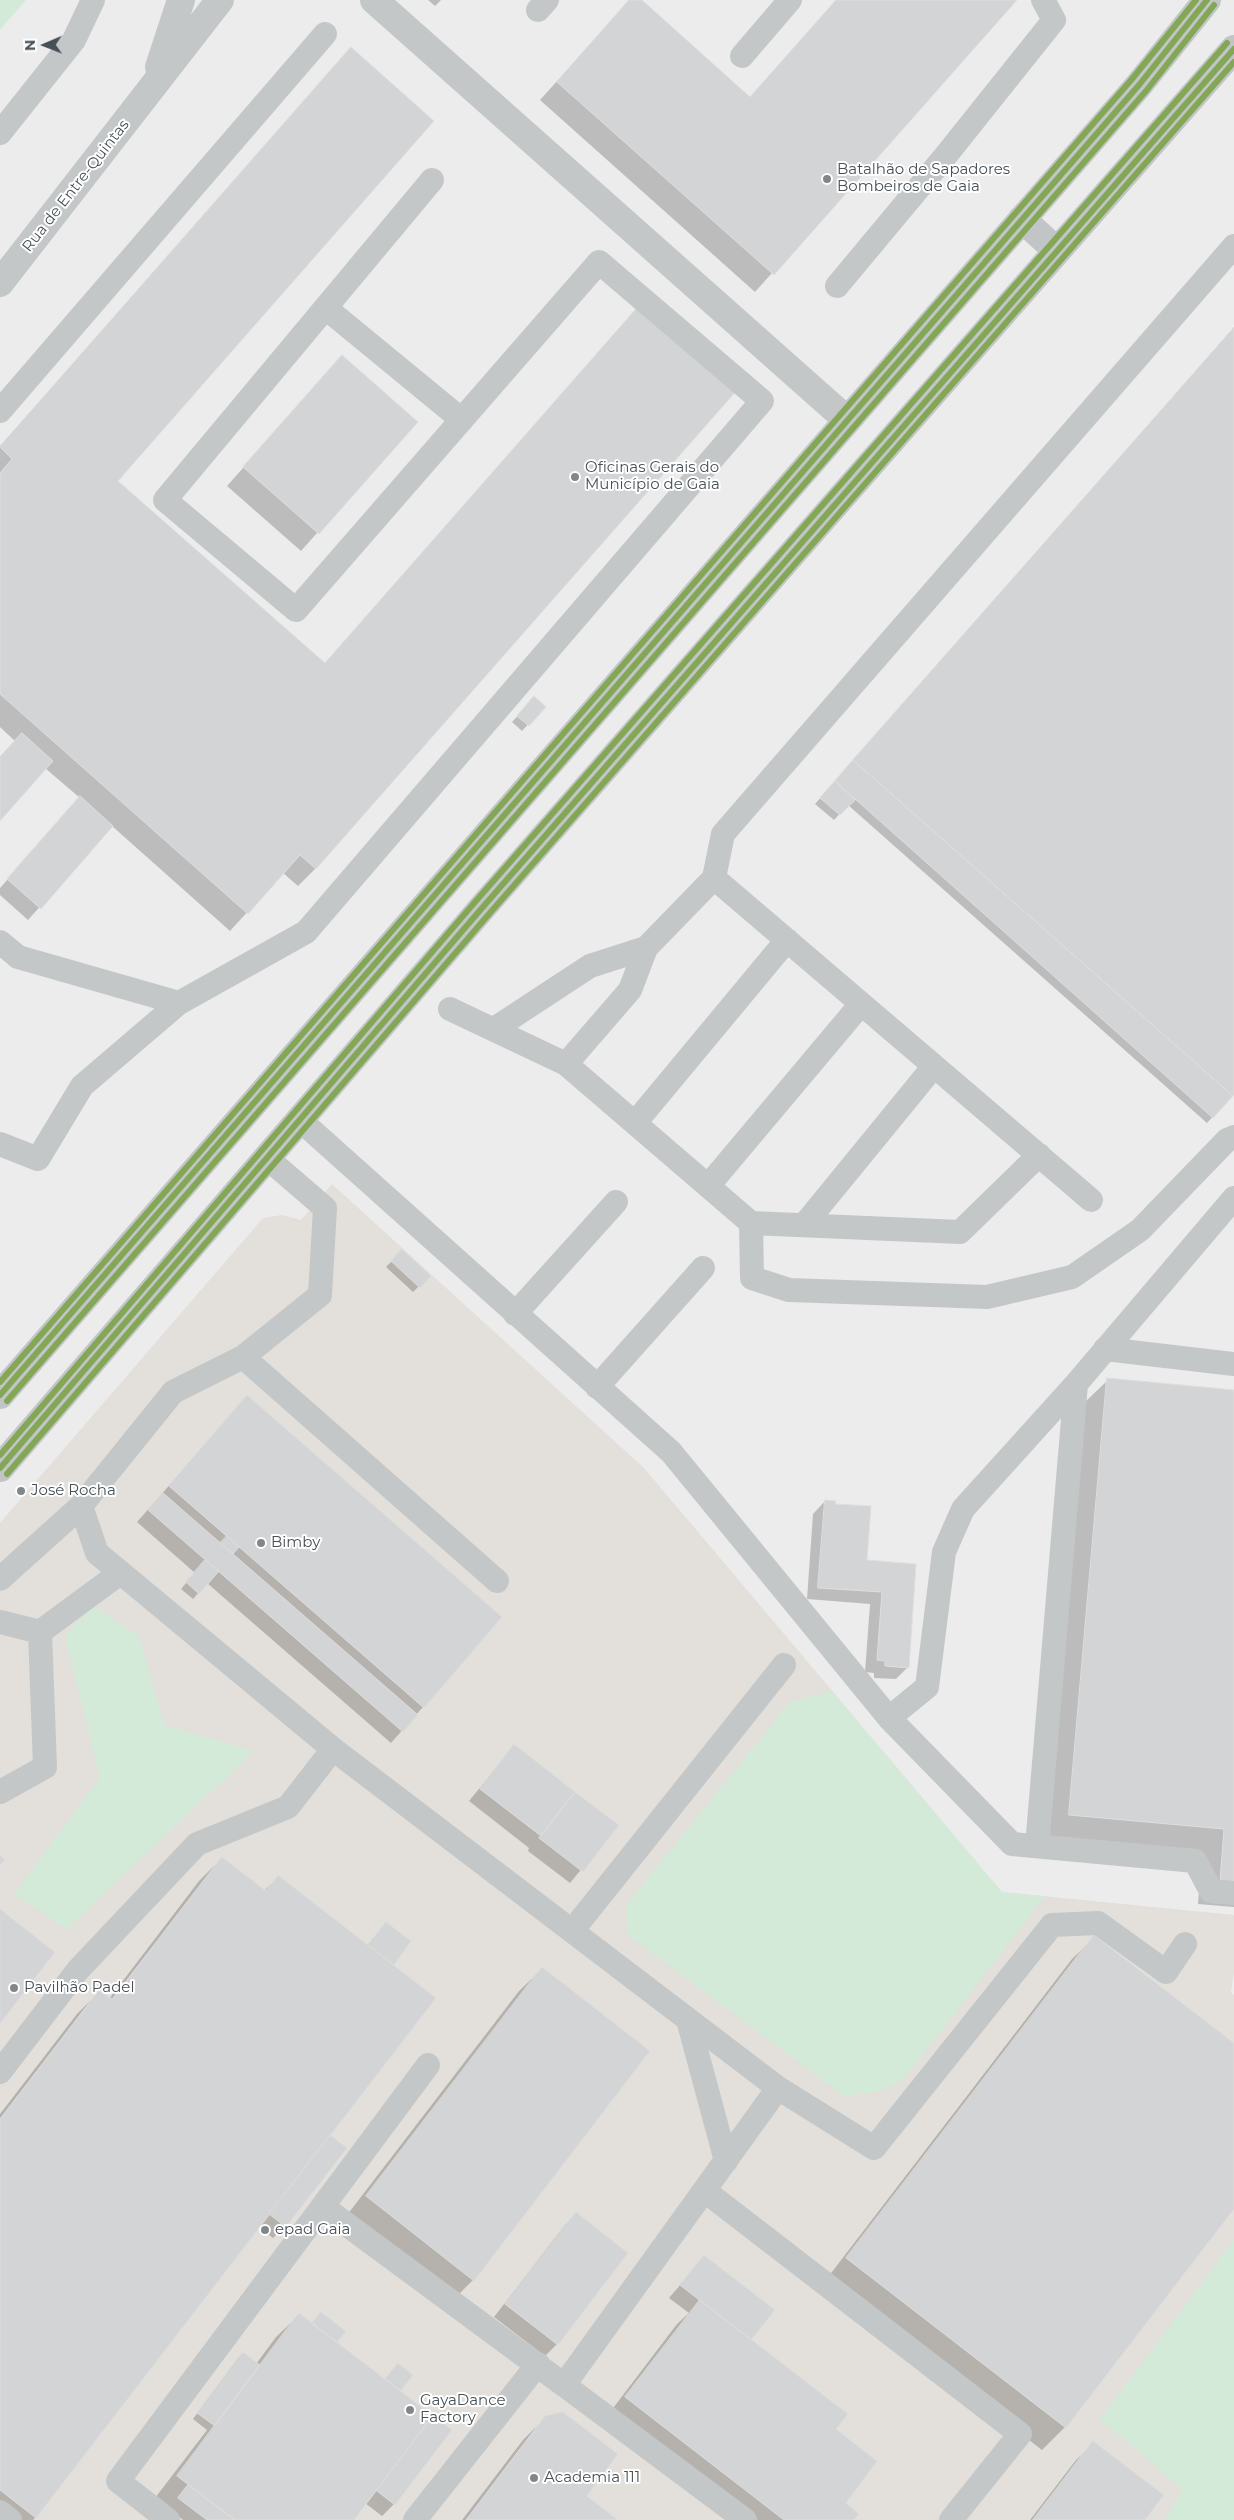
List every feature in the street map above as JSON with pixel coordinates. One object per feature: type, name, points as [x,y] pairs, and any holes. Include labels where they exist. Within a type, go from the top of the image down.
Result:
[{"type":"main road","points":[[0,1395],[1139,85],[1207,0]]},
{"type":"main road","points":[[0,1468],[482,908],[1234,49]]},
{"type":"main road","points":[[1022,219],[1057,251]]},
{"type":"street","name":"Rua de Entre-Quintas","points":[[151,89],[181,0]]},
{"type":"street","name":"Rua de Entre-Quintas","points":[[0,283],[220,0]]},
{"type":"street","points":[[374,0],[847,420]]},
{"type":"lane","points":[[0,133],[74,40],[93,0]]},
{"type":"lane","points":[[742,56],[790,0]]},
{"type":"lane","points":[[837,286],[947,154],[1054,20],[1043,0]]},
{"type":"lane","points":[[0,411],[325,34]]},
{"type":"lane","points":[[0,1144],[38,1159],[82,1086],[178,1003],[306,932],[762,401],[599,262],[296,610],[165,500],[327,309],[432,180]]},
{"type":"lane","points":[[566,1064],[630,990],[646,948],[714,878],[723,834],[1234,246]]},
{"type":"lane","points":[[327,309],[462,420]]},
{"type":"lane","points":[[714,878],[1091,1200]]},
{"type":"lane","points":[[635,1123],[787,940]]},
{"type":"lane","points":[[0,942],[18,957],[178,1003]]},
{"type":"lane","points":[[494,1029],[590,966],[646,948]]},
{"type":"lane","points":[[708,1186],[861,1004]]},
{"type":"lane","points":[[450,1009],[566,1064],[751,1223],[960,1232],[1038,1155]]},
{"type":"lane","points":[[804,1225],[934,1066]]},
{"type":"lane","points":[[300,1120],[671,1452],[889,1718],[1012,1844],[1195,1860],[1211,1891],[1234,1893]]},
{"type":"lane","points":[[751,1223],[752,1278],[789,1290],[988,1297],[1072,1277],[1140,1230],[1226,1140],[1234,1137]]},
{"type":"lane","points":[[0,1579],[81,1506],[173,1392],[243,1357],[320,1295],[324,1208],[266,1158]]},
{"type":"lane","points":[[889,1718],[927,1687],[944,1552],[963,1509],[1076,1384],[1234,1198]]},
{"type":"lane","points":[[515,1314],[616,1202]]},
{"type":"lane","points":[[597,1387],[704,1268]]},
{"type":"lane","points":[[1105,1349],[1234,1364]]},
{"type":"lane","points":[[243,1357],[497,1580]]},
{"type":"lane","points":[[1037,1846],[1076,1384]]},
{"type":"lane","points":[[81,1506],[97,1553],[332,1749],[778,2088],[874,2148],[1052,1925],[1098,1923],[1166,1972],[1185,1944]]},
{"type":"lane","points":[[40,1632],[120,1573]]},
{"type":"lane","points":[[0,1622],[40,1632]]},
{"type":"lane","points":[[0,1792],[45,1766],[40,1632]]},
{"type":"lane","points":[[572,1931],[784,1665]]},
{"type":"lane","points":[[0,2072],[78,1970],[197,1844],[288,1806],[332,1749]]},
{"type":"lane","points":[[688,2020],[726,2161]]},
{"type":"lane","points":[[168,2520],[143,2512],[118,2481],[428,2065]]},
{"type":"lane","points":[[564,2385],[778,2088]]},
{"type":"lane","points":[[705,2191],[1020,2434],[951,2520]]},
{"type":"lane","points":[[323,2207],[538,2364],[745,2520]]},
{"type":"lane","points":[[416,2520],[538,2364]]},
{"type":"lane","points":[[0,2512],[10,2520]]},
{"type":"shaded area","points":[[332,1184],[644,1468],[1002,1892],[1234,1915],[1234,1971],[1231,1992],[1234,1995],[1234,2250],[1199,2520],[0,2520],[0,1523],[263,1218],[282,1215],[301,1220]]},
{"type":"green space","points":[[0,0],[26,0],[0,30]]},
{"type":"green space","points":[[94,1606],[139,1636],[164,1725],[254,1751],[67,1929],[14,1894],[100,1778],[65,1636]]},
{"type":"green space","points":[[832,1691],[1002,1892],[1045,1896],[904,2079],[877,2092],[844,2096],[628,1935],[626,1905],[790,1702]]},
{"type":"green space","points":[[1234,2240],[1234,2520],[1166,2520],[1182,2489],[1100,2419]]},
{"type":"building","points":[[629,0],[642,0],[750,97],[836,0],[1017,0],[774,275],[557,82]]},
{"type":"building","name":"Oficinas Gerais do Município de Gaia","points":[[351,47],[434,121],[118,481],[325,663],[641,303],[738,389],[316,869],[300,855],[248,914],[0,694],[0,473],[12,459],[0,447]]},
{"type":"building","points":[[1234,328],[1234,1095],[1233,1096],[853,760]]},
{"type":"building","points":[[342,355],[418,422],[319,534],[243,467]]},
{"type":"building","points":[[534,696],[546,707],[529,726],[517,716]]},
{"type":"building","points":[[22,733],[53,761],[0,821],[0,757]]},
{"type":"building","points":[[853,760],[1233,1096],[1213,1118],[835,781]]},
{"type":"building","points":[[835,781],[855,800],[840,815],[820,798]]},
{"type":"building","points":[[80,796],[113,826],[41,909],[7,879]]},
{"type":"building","points":[[402,1249],[431,1276],[420,1288],[391,1261]]},
{"type":"building","points":[[1107,1378],[1234,1390],[1234,1883],[1220,1881],[1224,1829],[1069,1815]]},
{"type":"building","points":[[247,1395],[502,1617],[424,1708],[169,1486]]},
{"type":"building","points":[[163,1493],[418,1715],[403,1732],[148,1510]]},
{"type":"building","points":[[825,1500],[836,1501],[835,1504],[871,1506],[867,1560],[916,1564],[909,1668],[885,1666],[885,1661],[877,1660],[882,1592],[818,1588]]},
{"type":"building","points":[[227,1536],[239,1547],[233,1554],[220,1543]]},
{"type":"building","points":[[205,1560],[219,1571],[199,1594],[186,1582]]},
{"type":"building","points":[[514,1744],[575,1792],[541,1836],[480,1789]]},
{"type":"building","points":[[575,1792],[619,1825],[583,1872],[539,1838]]},
{"type":"building","points":[[0,1855],[5,1859],[0,1866]]},
{"type":"building","points":[[222,1857],[266,1891],[278,1875],[436,1998],[36,2518],[0,2490],[0,2119],[99,1990],[112,1999]]},
{"type":"building","name":"Pavilhão Padel","points":[[0,1909],[55,1952],[0,2024]]},
{"type":"building","points":[[386,1922],[411,1941],[394,1965],[368,1945]]},
{"type":"building","points":[[1094,1935],[1234,2043],[1234,2209],[1066,2428],[846,2258]]},
{"type":"building","points":[[542,1967],[650,2051],[474,2281],[366,2196]]},
{"type":"building","points":[[330,2135],[347,2148],[286,2227],[269,2214]]},
{"type":"building","points":[[576,2212],[628,2253],[558,2345],[505,2304]]},
{"type":"building","points":[[704,2255],[775,2310],[751,2340],[680,2285]]},
{"type":"building","points":[[700,2300],[848,2414],[836,2429],[877,2461],[846,2503],[859,2514],[854,2520],[784,2520],[625,2397]]},
{"type":"building","points":[[321,2312],[346,2331],[337,2343],[312,2323]]},
{"type":"building","points":[[299,2313],[433,2416],[354,2520],[235,2520],[177,2476]]},
{"type":"building","points":[[243,2352],[260,2365],[215,2426],[197,2413]]},
{"type":"building","points":[[398,2363],[413,2375],[401,2391],[385,2379]]},
{"type":"building","points":[[563,2412],[618,2454],[587,2496],[618,2520],[466,2520],[545,2416]]},
{"type":"building","points":[[433,2416],[452,2430],[395,2505],[377,2491]]},
{"type":"building","points":[[1093,2441],[1164,2495],[1145,2520],[1033,2520]]},
{"type":"building","points":[[188,2485],[235,2520],[207,2520],[178,2498]]},
{"type":"transit line","points":[[0,1382],[1132,79],[1196,0]]},
{"type":"transit line","points":[[0,1395],[1139,85],[1207,0]]},
{"type":"transit line","points":[[7,1401],[1146,91],[1214,5]]},
{"type":"transit line","points":[[0,1455],[475,902],[1227,43]]},
{"type":"transit line","points":[[0,1468],[482,908],[1234,49]]},
{"type":"transit line","points":[[7,1474],[489,914],[1234,62]]},
{"type":"place","name":"Batalhão de Sapadores Bombeiros de Gaia","points":[[827,179]]},
{"type":"place","name":"Oficinas Gerais do Município de Gaia","points":[[575,477]]},
{"type":"place","name":"José Rocha","points":[[21,1491]]},
{"type":"place","name":"Bimby","points":[[261,1543]]},
{"type":"place","name":"Pavilhão Padel","points":[[14,1988]]},
{"type":"place","name":"epad Gaia","points":[[265,2230]]},
{"type":"place","name":"GayaDance Factory","points":[[410,2410]]},
{"type":"place","name":"Academia 111","points":[[534,2478]]}]
